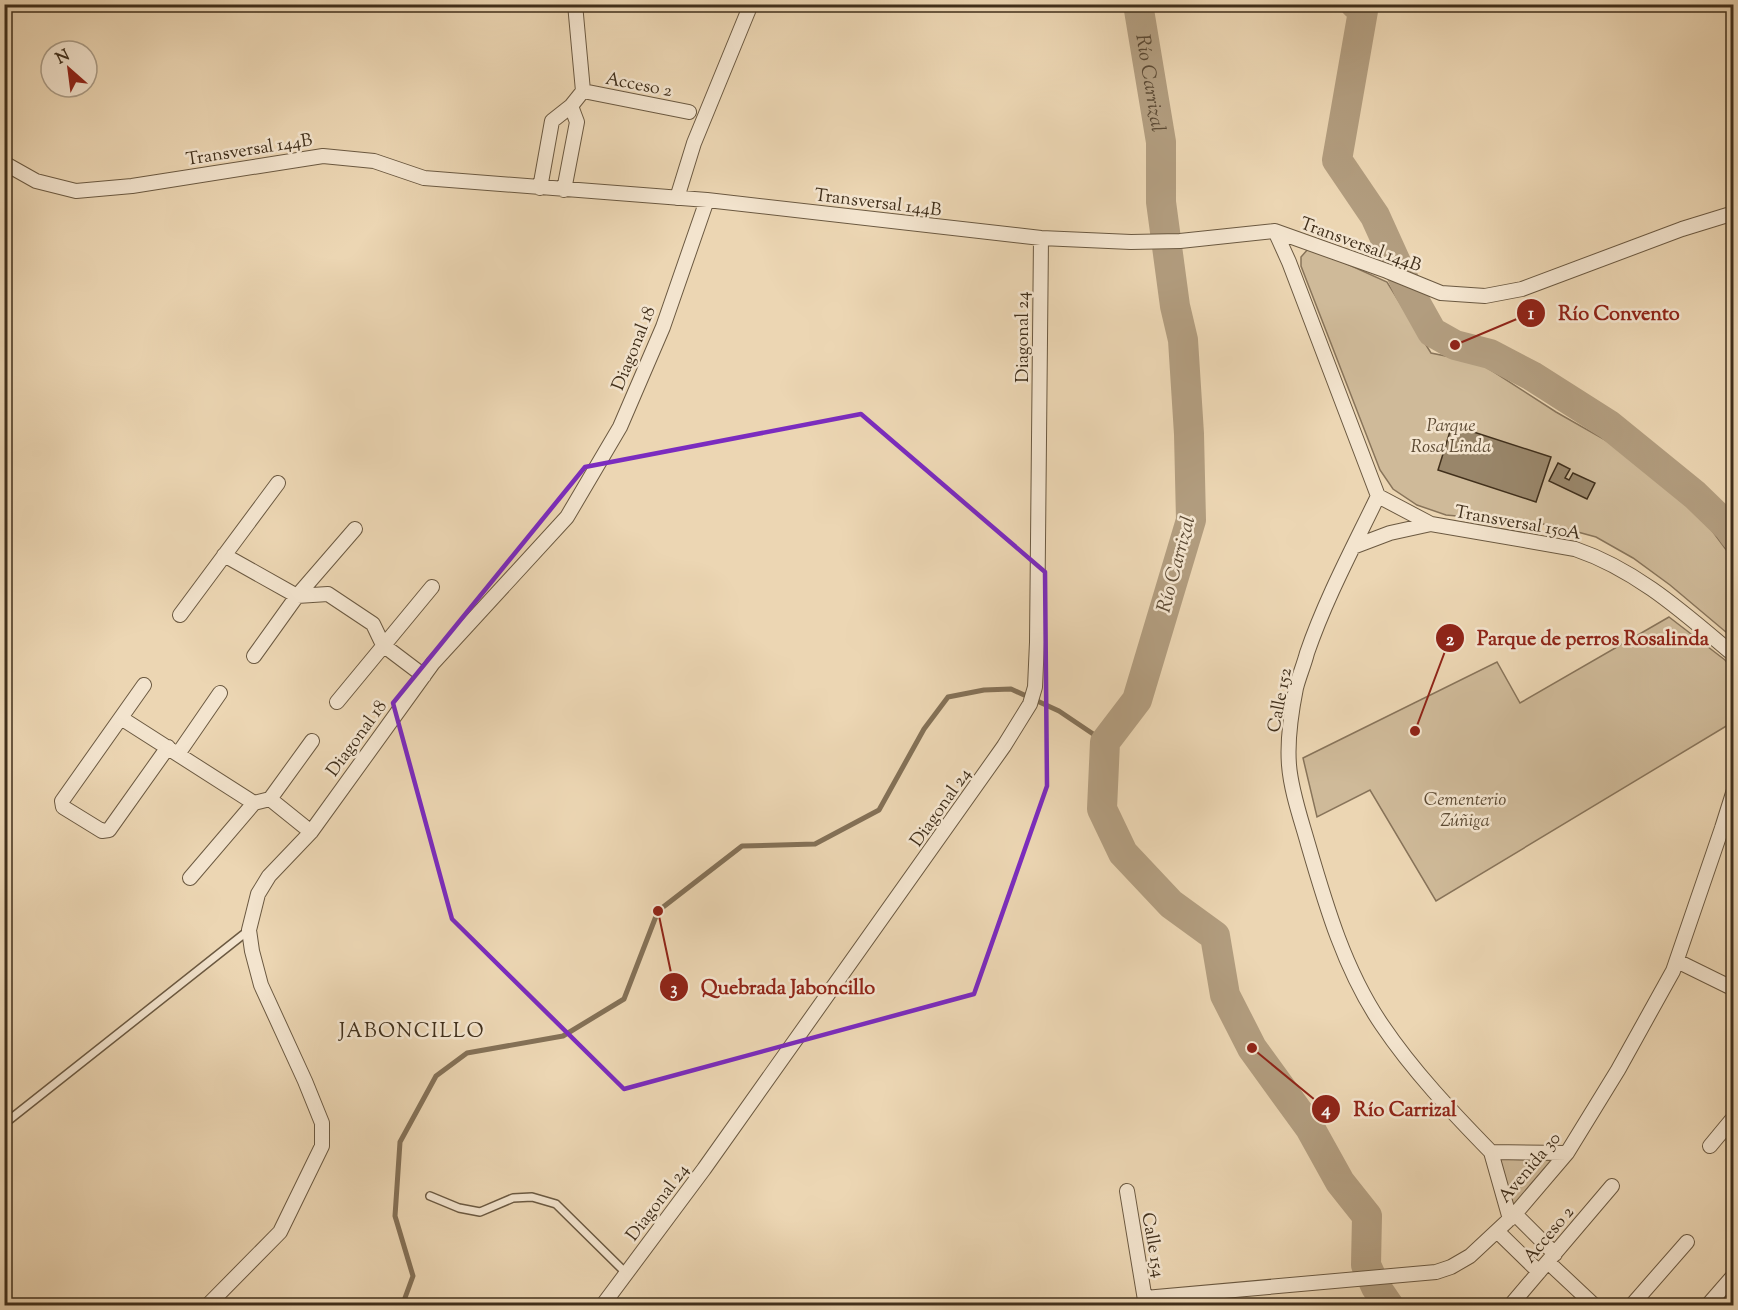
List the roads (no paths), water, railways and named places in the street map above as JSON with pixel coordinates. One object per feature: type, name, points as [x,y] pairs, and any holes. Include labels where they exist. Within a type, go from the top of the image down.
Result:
[{"type":"street","points":[[540,188],[552,121],[561,111],[571,106],[583,91],[575,4]]},
{"type":"street","points":[[677,198],[694,143],[751,4]]},
{"type":"street","name":"Acceso 2","points":[[583,91],[689,112]]},
{"type":"street","points":[[564,190],[577,122],[571,106]]},
{"type":"street","name":"Transversal 144B","points":[[4,163],[36,181],[76,191],[132,186],[322,156],[374,161],[424,178],[707,200],[1041,238],[1131,242],[1180,241],[1275,231],[1441,293],[1485,296],[1522,289],[1682,229],[1734,213]]},
{"type":"street","name":"Diagonal 18","points":[[207,1305],[280,1232],[322,1146],[322,1123],[261,985],[252,951],[249,930],[258,894],[269,876],[311,832],[424,676],[567,517],[620,427],[663,327],[707,200]]},
{"type":"street","points":[[1275,231],[1378,496]]},
{"type":"street","name":"Diagonal 24","points":[[602,1305],[801,1034],[1004,747],[1030,704],[1035,687],[1037,642],[1041,238]]},
{"type":"street","points":[[180,615],[278,483]]},
{"type":"street","name":"Transversal 150A","points":[[1378,496],[1431,524],[1575,549],[1592,555],[1634,575],[1734,655]]},
{"type":"street","name":"Calle 152","points":[[1378,496],[1327,601],[1296,686],[1288,744],[1289,768],[1295,798],[1333,922],[1364,995],[1382,1025],[1423,1079],[1491,1152],[1512,1216]]},
{"type":"street","points":[[1353,547],[1390,533],[1431,524]]},
{"type":"street","points":[[254,656],[297,596],[355,530]]},
{"type":"street","points":[[225,555],[297,596],[328,594],[373,624],[383,645],[424,676]]},
{"type":"street","points":[[337,702],[432,587]]},
{"type":"street","points":[[144,685],[62,801],[63,807],[102,831],[109,830],[220,693]]},
{"type":"street","points":[[121,718],[254,803]]},
{"type":"street","points":[[190,878],[254,803],[270,799],[312,741]]},
{"type":"street","name":"Avenida 30","points":[[1146,1302],[1436,1272],[1461,1263],[1512,1216],[1567,1153],[1618,1070],[1677,961],[1734,790]]},
{"type":"street","points":[[270,799],[311,832]]},
{"type":"street","points":[[1677,961],[1734,989]]},
{"type":"street","points":[[1710,1146],[1734,1117]]},
{"type":"street","points":[[1491,1152],[1567,1153]]},
{"type":"street","name":"Acceso 2","points":[[1510,1305],[1612,1186]]},
{"type":"street","name":"Calle 154","points":[[1127,1191],[1146,1302]]},
{"type":"street","points":[[1512,1216],[1547,1263]]},
{"type":"street","points":[[1497,1231],[1547,1263],[1595,1305]]},
{"type":"street","points":[[1631,1305],[1687,1242]]},
{"type":"street","points":[[1707,1305],[1734,1275]]},
{"type":"lane","points":[[4,1124],[249,930]]},
{"type":"lane","points":[[430,1196],[459,1208],[480,1212],[513,1198],[532,1197],[556,1204],[626,1273]]},
{"type":"waterway","name":"Río Carrizal","points":[[1138,4],[1161,142],[1161,202],[1175,306],[1183,340],[1189,434],[1191,520],[1137,700],[1105,742],[1102,809],[1123,853],[1171,904],[1215,936],[1225,995],[1252,1048],[1310,1128],[1340,1182],[1367,1216],[1366,1265],[1376,1287],[1389,1306]]},
{"type":"waterway","points":[[1355,4],[1363,11],[1337,160],[1375,216],[1409,291],[1432,332],[1455,345],[1490,354],[1532,376],[1609,425],[1695,495],[1734,535]]},
{"type":"waterway","points":[[402,1306],[413,1276],[395,1216],[400,1142],[436,1076],[467,1053],[563,1036],[624,999],[658,911],[742,846],[815,844],[879,810],[924,729],[948,697],[984,690],[1011,689],[1059,711],[1105,742]]},
{"type":"place","name":"Río Convento","points":[[1455,345]]},
{"type":"place","name":"Parque de perros Rosalinda","points":[[1415,731]]},
{"type":"place","name":"Quebrada Jaboncillo","points":[[658,911]]},
{"type":"place","name":"Río Carrizal","points":[[1252,1048]]},
{"type":"district","name":"JABONCILLO","points":[[412,1030]]},
{"type":"park label","name":"Parque Rosa Linda","points":[[1451,435]]},
{"type":"park label","name":"Cementerio Zúñiga","points":[[1465,809]]}]
